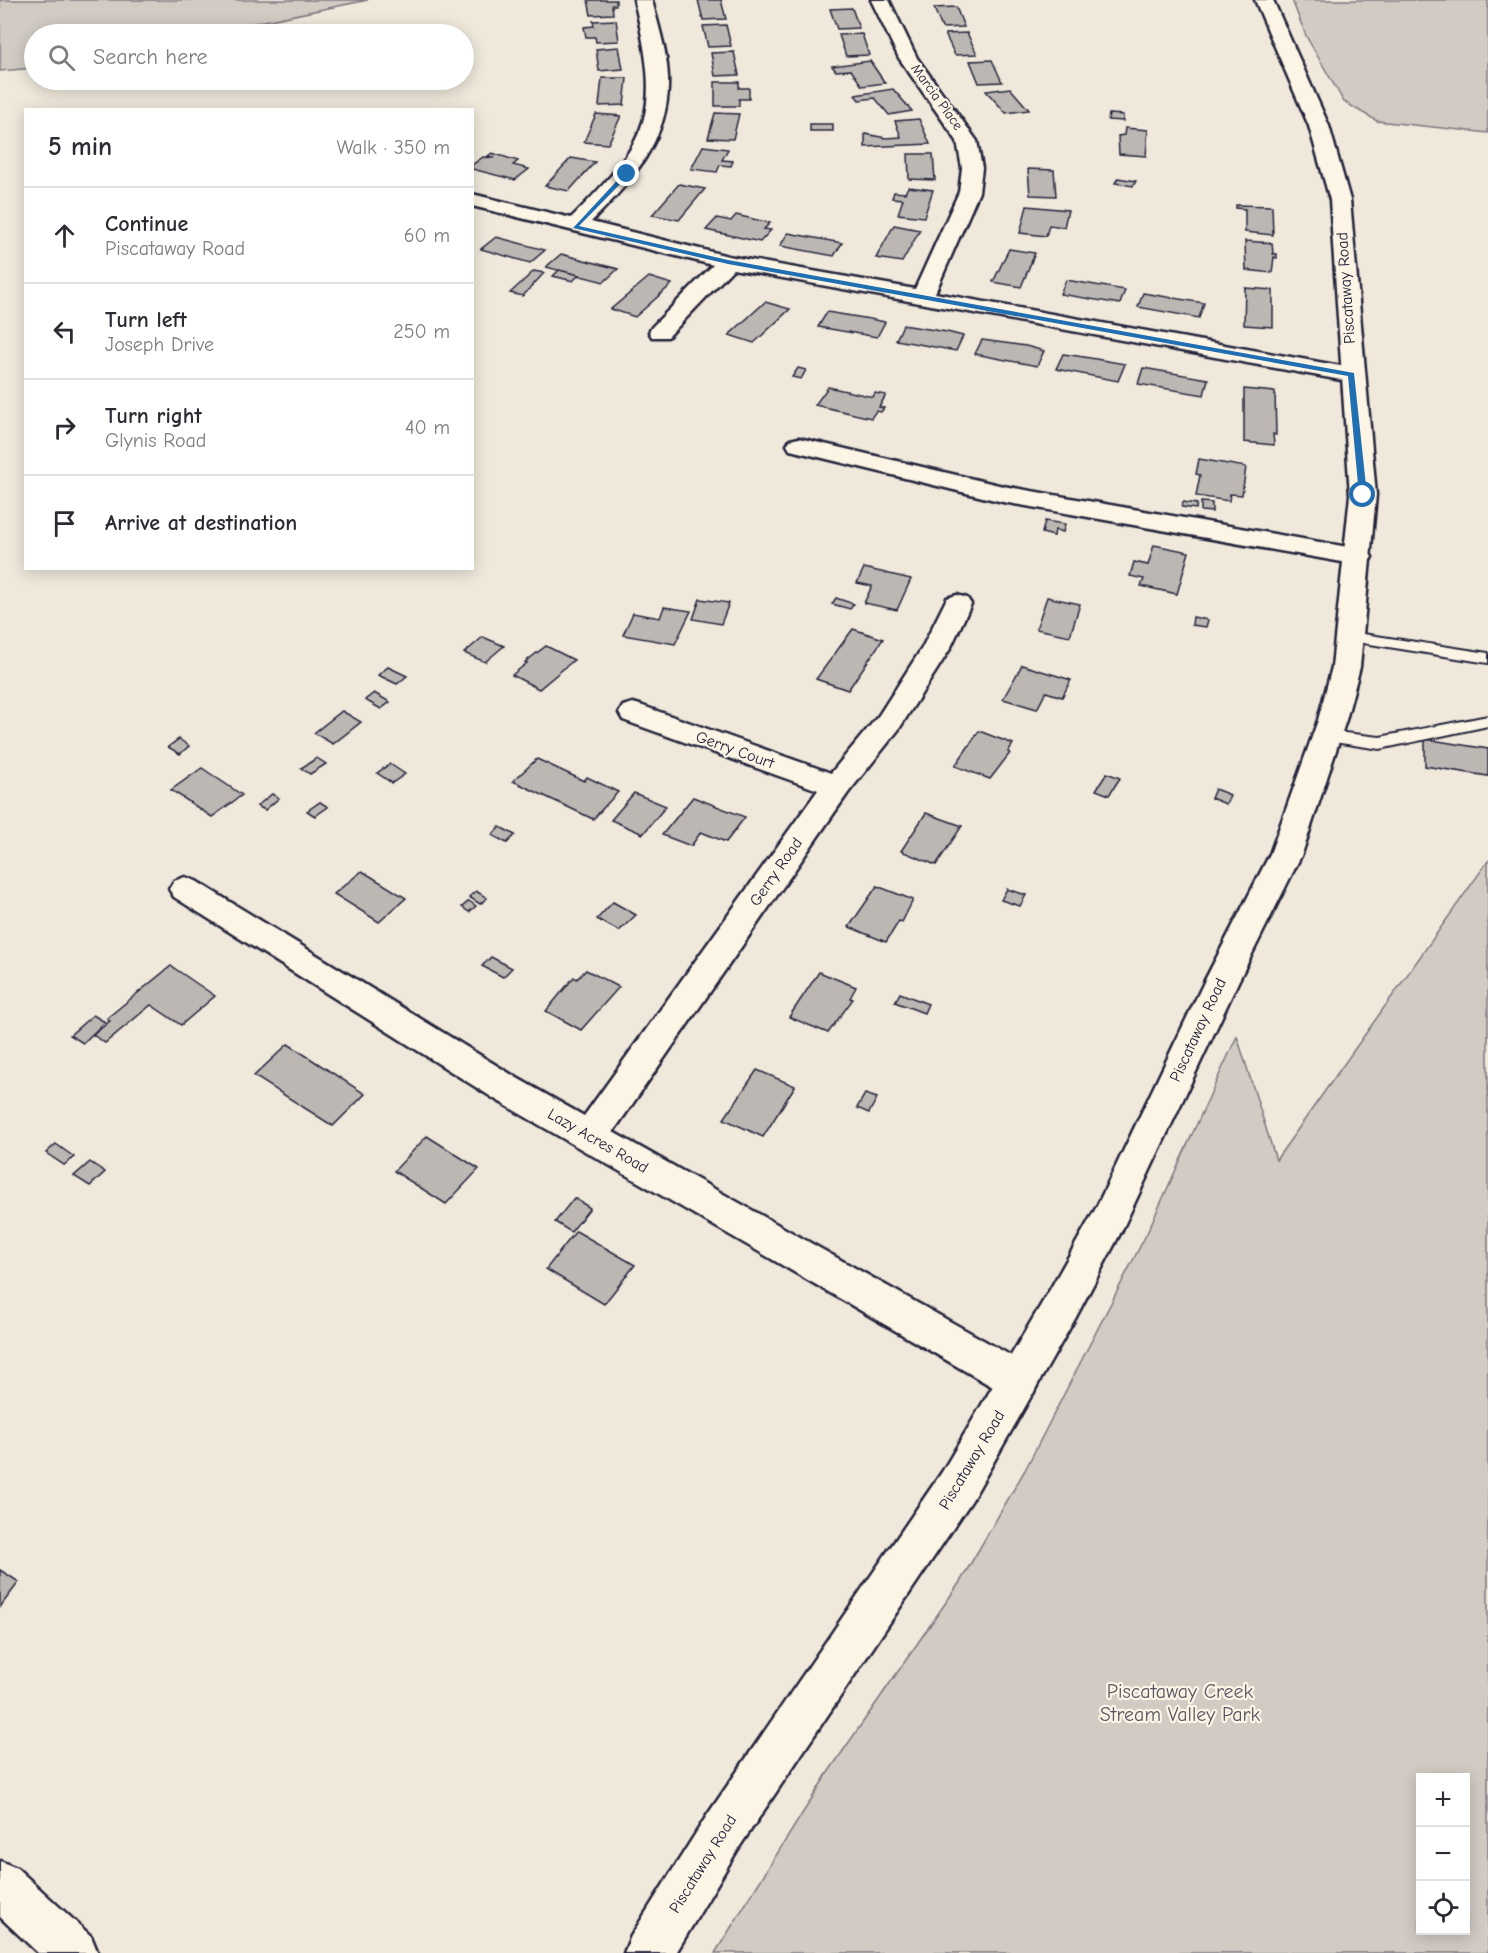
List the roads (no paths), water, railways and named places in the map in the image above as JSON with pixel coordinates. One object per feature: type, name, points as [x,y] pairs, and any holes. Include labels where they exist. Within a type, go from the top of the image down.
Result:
[{"type":"street","points":[[575,226],[627,174],[649,137],[656,119],[659,76],[644,0]]},
{"type":"street","name":"Marcia Place","points":[[880,0],[908,58],[967,141],[972,168],[969,192],[922,298]]},
{"type":"street","name":"Piscataway Road","points":[[648,1953],[722,1833],[957,1486],[1019,1381],[1109,1219],[1221,982],[1286,854],[1327,736],[1346,667],[1359,557],[1363,495],[1340,200],[1319,126],[1264,0]]},
{"type":"street","points":[[474,201],[728,262],[1352,375]]},
{"type":"street","points":[[660,332],[728,262]]},
{"type":"street","points":[[799,445],[1003,494],[1359,557]]},
{"type":"street","name":"Gerry Road","points":[[589,1137],[837,786],[889,722],[936,648],[957,604]]},
{"type":"street","name":"Gerry Court","points":[[633,713],[837,786]]},
{"type":"street","name":"Lazy Acres Road","points":[[185,889],[361,1001],[589,1137],[1019,1381]]},
{"type":"street","points":[[0,1885],[74,1953]]},
{"type":"lane","points":[[1350,637],[1488,658]]},
{"type":"lane","points":[[1327,736],[1380,743],[1488,721]]},
{"type":"park label","name":"Piscataway Creek Stream Valley Park","points":[[1180,1702]]}]
